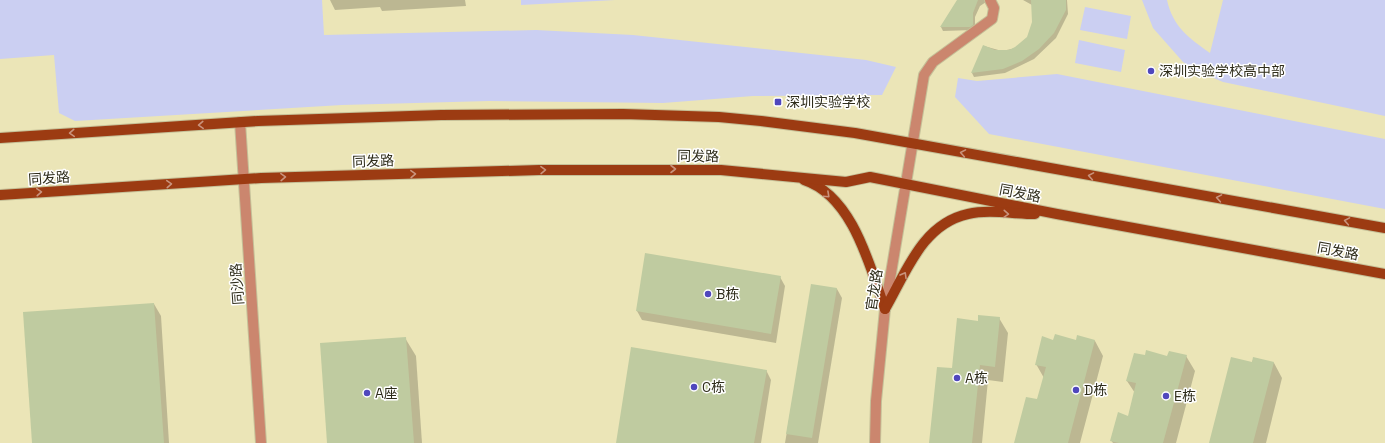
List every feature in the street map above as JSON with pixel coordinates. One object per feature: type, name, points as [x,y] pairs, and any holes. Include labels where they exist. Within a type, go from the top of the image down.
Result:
[{"type":"main road","name":"同发路","points":[[0,138],[240,122],[441,115],[678,116],[783,123],[855,133],[1385,228]]},
{"type":"main road","name":"同发路","points":[[0,195],[244,179],[608,169],[721,170],[846,182],[870,177],[1056,214],[1385,274]]},
{"type":"main road","points":[[793,177],[818,187],[845,216],[862,245],[885,309]]},
{"type":"main road","points":[[885,309],[922,243],[943,223],[968,214],[1056,214]]},
{"type":"street","name":"官龙路","points":[[875,443],[876,401],[885,309],[912,143],[926,70],[933,62],[992,19],[994,8],[990,0]]},
{"type":"street","name":"同沙路","points":[[240,122],[261,443]]},
{"type":"shaded area","points":[[0,0],[322,0],[324,35],[536,30],[633,35],[866,60],[896,67],[882,95],[753,96],[663,103],[489,101],[342,105],[75,121],[59,113],[54,55],[0,59]]},
{"type":"shaded area","points":[[521,0],[615,0],[521,5]]},
{"type":"shaded area","points":[[1142,0],[1167,0],[1173,18],[1178,25],[1189,37],[1210,53],[1223,0],[1385,0],[1385,116],[1223,82],[1197,71],[1183,62],[1153,28]]},
{"type":"shaded area","points":[[1085,7],[1131,16],[1127,39],[1080,30]]},
{"type":"shaded area","points":[[1079,40],[1125,50],[1121,72],[1075,63]]},
{"type":"shaded area","points":[[1057,74],[1385,139],[1385,209],[989,134],[955,97],[958,78],[977,81]]},
{"type":"building","points":[[957,0],[978,0],[973,13],[973,25],[970,27],[940,27]]},
{"type":"building","points":[[1031,0],[1066,0],[1066,10],[1054,33],[1039,49],[1022,61],[1003,69],[971,73],[983,45],[995,50],[1009,50],[1027,37],[1032,22]]},
{"type":"building","name":"B栋","points":[[645,253],[781,276],[771,334],[636,311]]},
{"type":"building","points":[[811,284],[837,288],[812,438],[786,434]]},
{"type":"building","points":[[154,303],[164,443],[32,443],[23,312]]},
{"type":"building","name":"A栋","points":[[978,315],[1000,317],[995,367],[980,365],[972,443],[929,443],[937,367],[952,368],[957,318],[978,321]]},
{"type":"building","name":"D栋","points":[[1055,334],[1076,340],[1077,335],[1095,340],[1068,443],[1014,443],[1026,397],[1037,399],[1046,367],[1035,365],[1042,336],[1053,340]]},
{"type":"building","name":"A座","points":[[406,337],[414,443],[327,443],[320,343]]},
{"type":"building","name":"C栋","points":[[631,347],[767,370],[754,443],[616,443]]},
{"type":"building","name":"E栋","points":[[1146,350],[1167,356],[1169,351],[1187,355],[1163,443],[1119,443],[1110,441],[1118,412],[1128,416],[1136,383],[1126,381],[1134,353],[1145,355]]},
{"type":"building","points":[[1231,357],[1252,362],[1253,357],[1274,362],[1253,443],[1209,443]]},
{"type":"place","name":"深圳实验学校高中部","points":[[1151,71]]},
{"type":"place","name":"深圳实验学校","points":[[778,102]]},
{"type":"place","name":"B栋","points":[[708,294]]},
{"type":"place","name":"A栋","points":[[957,378]]},
{"type":"place","name":"C栋","points":[[694,387]]},
{"type":"place","name":"D栋","points":[[1076,390]]},
{"type":"place","name":"A座","points":[[367,393]]},
{"type":"place","name":"E栋","points":[[1166,396]]}]
